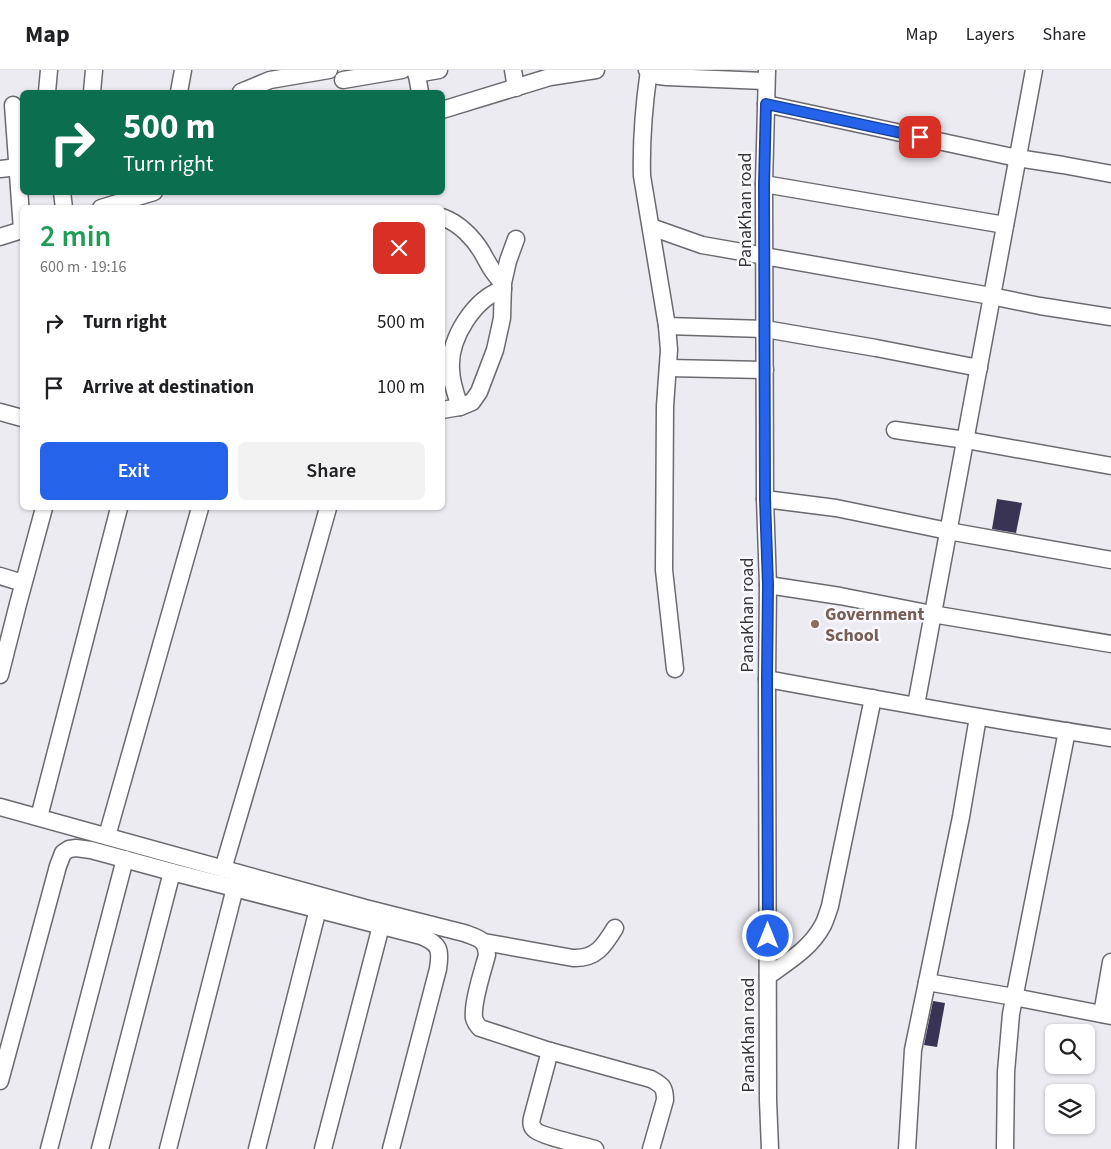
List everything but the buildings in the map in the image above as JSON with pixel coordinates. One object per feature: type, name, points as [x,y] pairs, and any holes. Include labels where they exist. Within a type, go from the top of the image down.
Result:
[{"type":"street","points":[[48,90],[49,70]]},
{"type":"street","points":[[94,70],[96,90]]},
{"type":"street","points":[[179,90],[183,70]]},
{"type":"street","points":[[245,90],[260,82],[329,70]]},
{"type":"street","points":[[343,81],[412,71],[439,70]]},
{"type":"street","points":[[513,70],[516,88]]},
{"type":"street","points":[[445,109],[550,78],[596,70]]},
{"type":"street","points":[[675,669],[664,570],[665,406],[669,350],[667,326],[642,176],[648,70],[659,76],[667,77],[766,76]]},
{"type":"street","points":[[916,705],[1034,70]]},
{"type":"street","points":[[412,71],[419,90]]},
{"type":"street","name":"PanaKhan road","points":[[766,76],[764,184],[765,499],[768,585],[770,1149]]},
{"type":"street","points":[[766,104],[1017,158],[1111,174]]},
{"type":"street","points":[[12,105],[20,205]]},
{"type":"street","points":[[0,169],[18,167]]},
{"type":"street","points":[[764,184],[1005,225]]},
{"type":"street","points":[[110,205],[143,195]]},
{"type":"street","points":[[445,218],[457,224],[468,235],[482,252],[503,286]]},
{"type":"street","points":[[651,227],[702,245],[1111,318]]},
{"type":"street","points":[[0,237],[20,231]]},
{"type":"street","points":[[445,410],[460,407],[472,402],[477,397],[500,332],[503,286],[508,261],[516,239]]},
{"type":"street","points":[[460,407],[451,369],[456,338],[465,322],[481,303],[503,286]]},
{"type":"street","points":[[667,326],[765,329],[979,368]]},
{"type":"street","points":[[668,368],[765,370]]},
{"type":"street","points":[[0,412],[20,417]]},
{"type":"street","points":[[895,430],[966,440],[1111,466]]},
{"type":"street","points":[[765,499],[836,508],[948,531],[1111,560]]},
{"type":"street","points":[[0,674],[43,510]]},
{"type":"street","points":[[39,818],[118,510]]},
{"type":"street","points":[[106,836],[199,510]]},
{"type":"street","points":[[223,868],[327,510]]},
{"type":"street","points":[[0,576],[23,583]]},
{"type":"street","points":[[768,585],[1111,644]]},
{"type":"street","points":[[767,678],[978,717],[1111,738]]},
{"type":"street","points":[[768,976],[813,940],[824,924],[830,906],[873,698]]},
{"type":"street","points":[[907,1149],[913,1050],[961,817],[978,717]]},
{"type":"street","points":[[1005,1149],[1007,1052],[1011,1014],[1067,731]]},
{"type":"street","points":[[0,807],[365,908],[464,933],[484,942],[581,959],[598,952],[615,928]]},
{"type":"street","points":[[0,1081],[63,853],[69,849],[76,848],[91,850],[421,936],[436,944],[440,956],[438,969],[391,1149]]},
{"type":"street","points":[[49,1149],[125,859]]},
{"type":"street","points":[[100,1149],[172,872]]},
{"type":"street","points":[[168,1149],[235,888]]},
{"type":"street","points":[[257,1149],[318,910]]},
{"type":"street","points":[[322,1149],[381,926]]},
{"type":"street","points":[[484,942],[487,955],[474,1007],[475,1023],[487,1031],[651,1079],[662,1086],[664,1100],[652,1149]]},
{"type":"street","points":[[927,982],[1106,1015],[1111,962]]},
{"type":"street","points":[[550,1051],[532,1118],[532,1128],[537,1132],[594,1149]]},
{"type":"place","name":"Government School","points":[[815,624]]},
{"type":"route","points":[[768,936],[768,585],[765,499],[764,184],[766,104],[920,137]]}]
